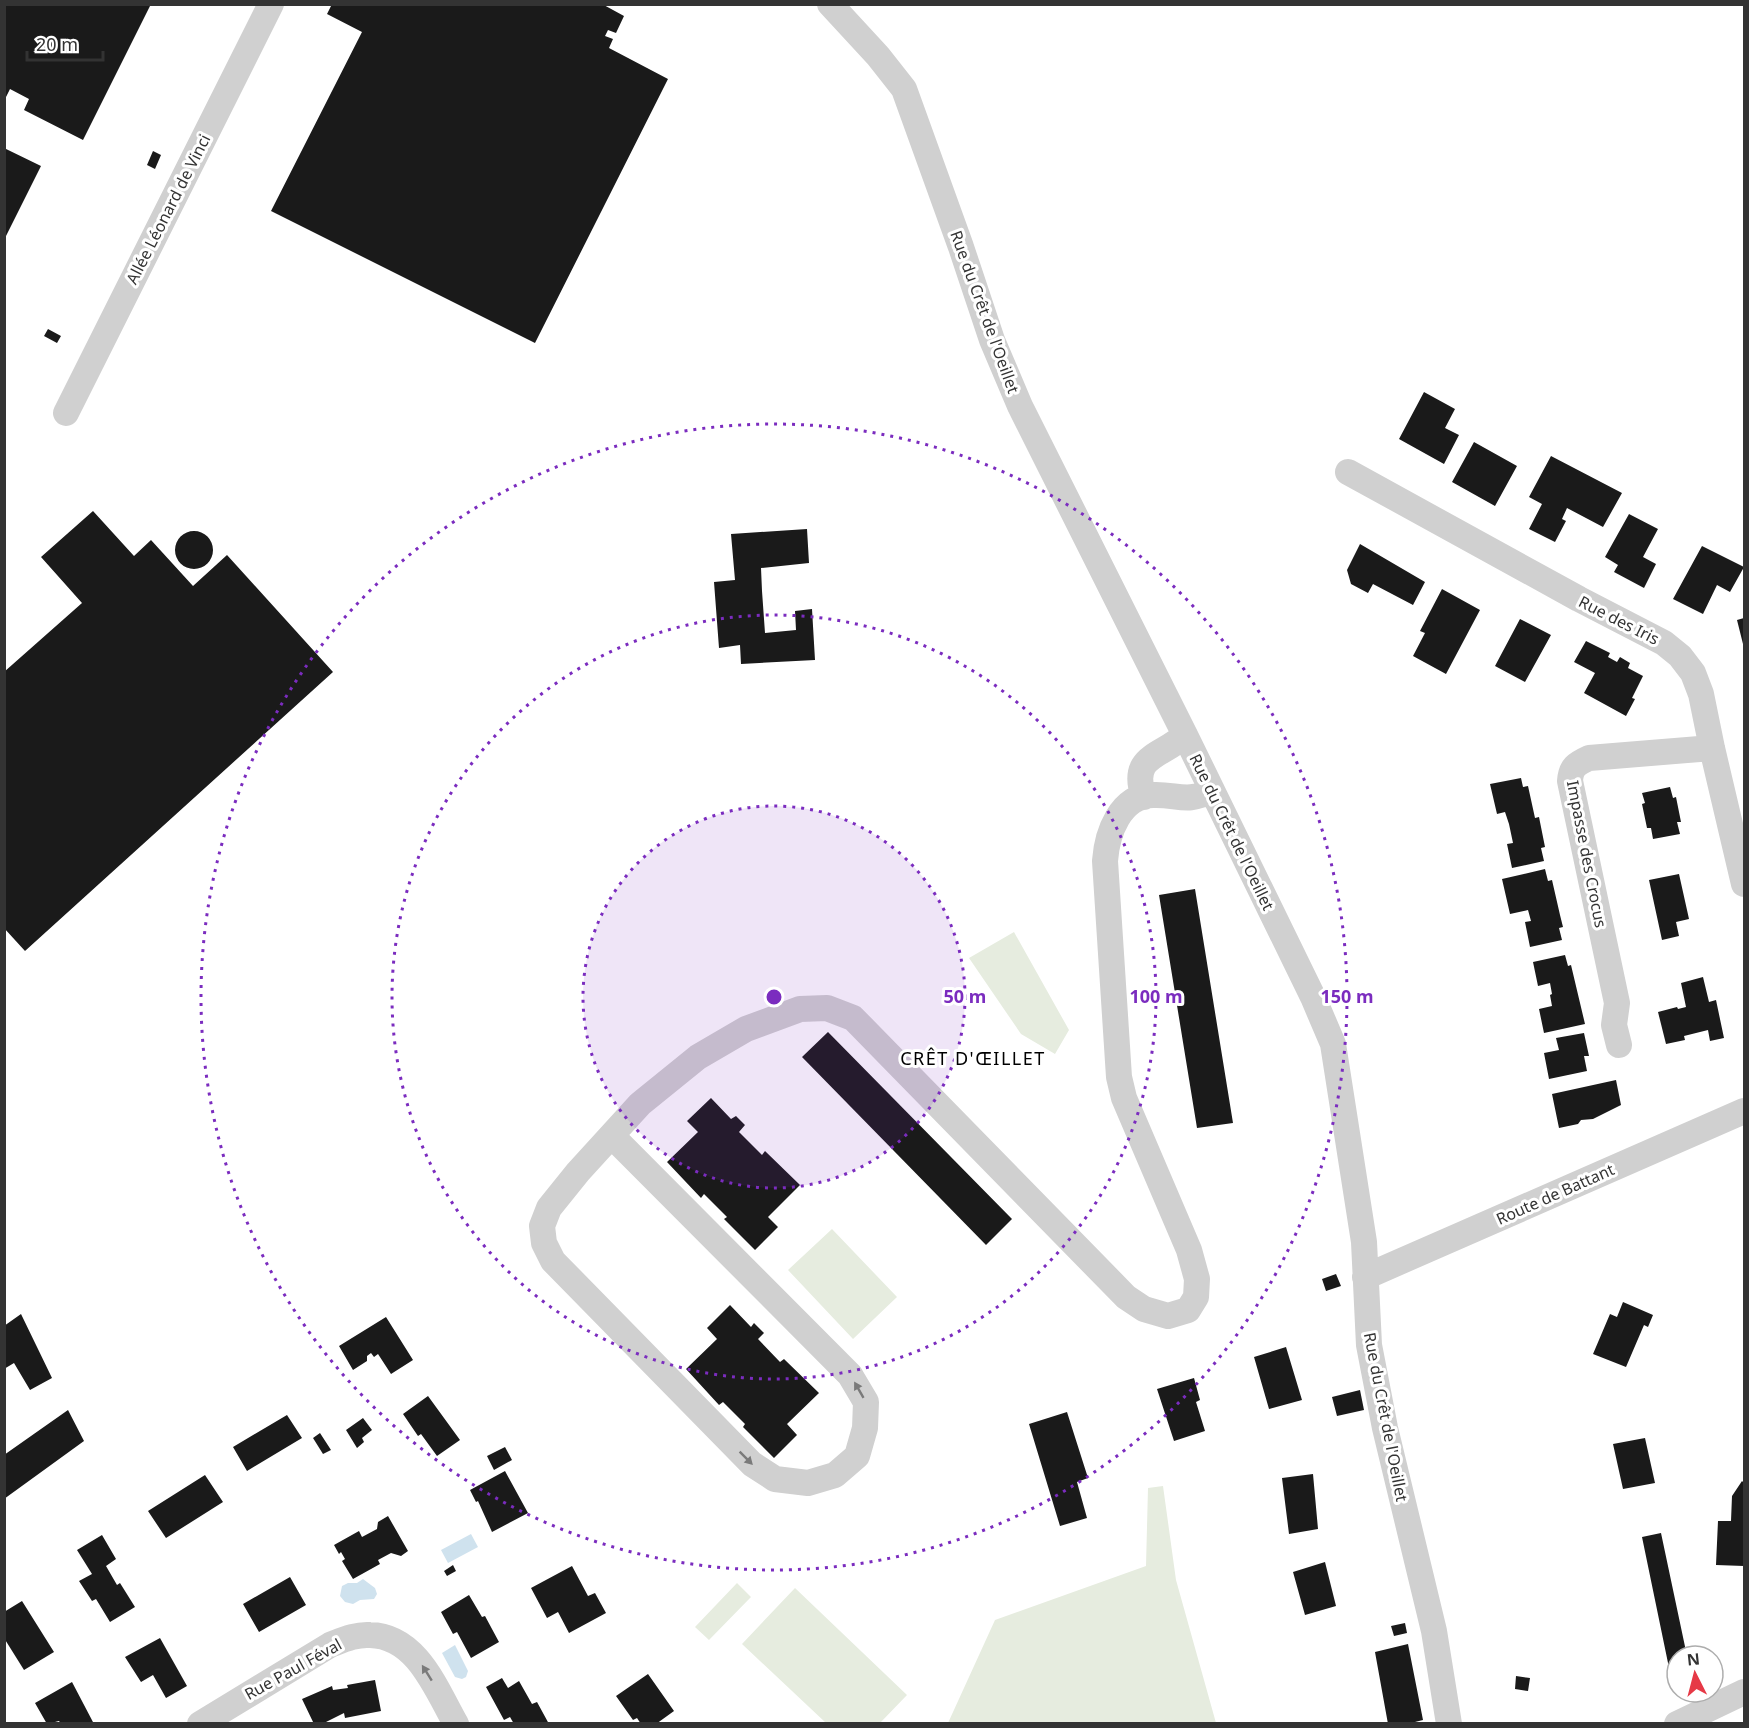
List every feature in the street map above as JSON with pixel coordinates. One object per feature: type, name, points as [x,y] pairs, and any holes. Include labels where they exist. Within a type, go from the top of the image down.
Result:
[{"type":"street","name":"Allée Léonard de Vinci","points":[[66,413],[271,4]]},
{"type":"street","name":"Rue du Crêt de l'Oeillet","points":[[830,4],[878,56],[904,89],[992,340],[1020,406],[1212,790],[1313,997],[1333,1044],[1364,1242],[1369,1345],[1379,1398],[1434,1630],[1449,1724]]},
{"type":"street","name":"Rue des Iris","points":[[1348,472],[1664,643],[1680,656],[1693,673],[1701,694],[1744,884]]},
{"type":"street","points":[[1144,797],[1139,778],[1144,762],[1185,735]]},
{"type":"street","name":"Impasse des Crocus","points":[[1619,1045],[1614,1025],[1617,1003],[1570,781],[1570,771],[1577,763],[1589,758],[1712,748]]},
{"type":"street","points":[[612,1136],[850,1375],[866,1402],[865,1428],[857,1456],[835,1475],[808,1483],[775,1479],[752,1464],[553,1261],[544,1243],[542,1226],[549,1208],[578,1172],[640,1104],[698,1057],[746,1029],[800,1009],[827,1008],[853,1018],[1126,1297],[1144,1309],[1168,1316],[1188,1310],[1196,1297],[1197,1278],[1189,1250],[1124,1098],[1119,1077],[1105,861],[1106,844],[1112,828],[1119,814],[1131,804],[1151,795],[1189,798],[1199,797],[1212,790]]},
{"type":"street","name":"Route de Battant","points":[[1365,1277],[1744,1111]]},
{"type":"street","name":"Rue Paul Féval","points":[[200,1724],[330,1645],[351,1637],[371,1635],[391,1640],[410,1650],[425,1669],[456,1724]]},
{"type":"street","points":[[1677,1724],[1744,1692]]},
{"type":"shaded area","points":[[1014,932],[1069,1030],[1055,1054],[1021,1034],[969,958]]},
{"type":"shaded area","points":[[832,1229],[897,1297],[853,1339],[788,1270]]},
{"type":"shaded area","points":[[1163,1486],[1176,1580],[1216,1723],[948,1723],[995,1620],[1146,1566],[1148,1488]]},
{"type":"shaded area","points":[[737,1583],[751,1597],[709,1640],[695,1627]]},
{"type":"shaded area","points":[[795,1588],[907,1695],[880,1723],[826,1723],[742,1644]]},
{"type":"water","points":[[471,1534],[478,1547],[448,1563],[441,1550]]},
{"type":"water","points":[[363,1579],[375,1588],[377,1594],[374,1599],[360,1600],[353,1604],[345,1602],[340,1596],[342,1586],[357,1583]]},
{"type":"water","points":[[455,1645],[468,1671],[466,1677],[462,1679],[455,1677],[442,1653]]},
{"type":"building","points":[[4,4],[151,4],[83,140],[24,110],[29,99],[10,89],[4,101]]},
{"type":"building","points":[[332,4],[602,4],[624,16],[616,33],[608,30],[605,36],[613,39],[609,48],[668,79],[535,343],[271,211],[362,32],[327,14]]},
{"type":"building","points":[[4,148],[41,166],[4,240]]},
{"type":"building","points":[[153,151],[161,155],[155,169],[147,165]]},
{"type":"building","points":[[48,329],[61,336],[57,343],[44,336]]},
{"type":"building","points":[[1424,392],[1455,409],[1445,428],[1459,435],[1444,464],[1399,439]]},
{"type":"building","points":[[1474,442],[1517,466],[1495,506],[1452,482]]},
{"type":"building","points":[[1551,456],[1622,493],[1603,527],[1567,508],[1562,519],[1566,521],[1555,542],[1529,529],[1542,504],[1529,497]]},
{"type":"building","points":[[93,511],[134,556],[151,540],[193,586],[227,555],[333,672],[25,951],[4,928],[4,672],[82,603],[41,557]]},
{"type":"building","points":[[1629,514],[1658,529],[1643,557],[1656,564],[1644,588],[1614,572],[1618,565],[1605,557]]},
{"type":"building","points":[[807,529],[809,563],[761,568],[762,591],[765,633],[796,630],[795,611],[812,609],[815,660],[741,664],[740,645],[719,648],[714,582],[735,580],[731,534]]},
{"type":"building","points":[[194,531],[207,537],[213,550],[207,563],[194,569],[181,563],[175,550],[181,537]]},
{"type":"building","points":[[1360,544],[1425,582],[1413,605],[1373,584],[1368,593],[1351,584],[1347,570]]},
{"type":"building","points":[[1702,546],[1744,567],[1730,592],[1717,585],[1703,614],[1673,599]]},
{"type":"building","points":[[1442,589],[1480,610],[1446,674],[1413,656],[1425,633],[1420,631]]},
{"type":"building","points":[[1744,618],[1744,648],[1737,620]]},
{"type":"building","points":[[1520,619],[1551,635],[1525,682],[1495,666]]},
{"type":"building","points":[[1586,641],[1610,653],[1608,657],[1617,662],[1620,657],[1630,663],[1628,668],[1643,676],[1626,716],[1584,693],[1595,673],[1574,662]]},
{"type":"building","points":[[1521,778],[1523,787],[1528,786],[1535,818],[1539,817],[1545,847],[1541,848],[1544,861],[1512,868],[1507,844],[1513,843],[1509,824],[1505,812],[1497,814],[1490,784]]},
{"type":"building","points":[[1670,787],[1673,798],[1676,797],[1681,822],[1677,822],[1680,834],[1653,839],[1651,828],[1647,828],[1642,793]]},
{"type":"building","points":[[1545,869],[1548,881],[1552,880],[1563,927],[1559,928],[1562,940],[1530,947],[1525,922],[1531,921],[1528,910],[1510,914],[1502,879]]},
{"type":"building","points":[[1679,874],[1689,919],[1676,922],[1679,936],[1662,940],[1649,880]]},
{"type":"building","points":[[1195,889],[1233,1123],[1197,1128],[1159,895]]},
{"type":"building","points":[[1565,955],[1568,966],[1571,965],[1585,1024],[1544,1033],[1539,1009],[1552,1006],[1550,995],[1552,994],[1550,983],[1538,986],[1533,962]]},
{"type":"building","points":[[1703,977],[1709,1002],[1716,1000],[1724,1038],[1710,1041],[1708,1030],[1684,1036],[1685,1040],[1666,1044],[1658,1012],[1686,1007],[1681,983]]},
{"type":"building","points":[[828,1032],[1012,1219],[986,1245],[802,1057]]},
{"type":"building","points":[[1584,1033],[1589,1056],[1584,1056],[1587,1071],[1549,1079],[1544,1053],[1559,1050],[1556,1038]]},
{"type":"building","points":[[1616,1080],[1621,1105],[1593,1119],[1581,1120],[1578,1124],[1559,1128],[1552,1094]]},
{"type":"building","points":[[711,1098],[731,1119],[736,1116],[745,1125],[739,1132],[762,1155],[765,1151],[800,1185],[768,1217],[778,1227],[755,1250],[724,1219],[727,1217],[704,1194],[701,1198],[667,1162],[698,1132],[687,1121]]},
{"type":"building","points":[[1336,1274],[1341,1286],[1326,1291],[1322,1279]]},
{"type":"building","points":[[1623,1302],[1653,1315],[1648,1327],[1644,1325],[1626,1367],[1593,1354],[1610,1314],[1617,1317]]},
{"type":"building","points":[[730,1305],[751,1327],[754,1323],[764,1333],[758,1339],[780,1362],[784,1359],[819,1393],[787,1424],[797,1435],[774,1458],[743,1427],[745,1424],[723,1402],[719,1405],[686,1369],[717,1339],[707,1328]]},
{"type":"building","points":[[21,1314],[52,1378],[30,1390],[14,1363],[4,1369],[4,1326]]},
{"type":"building","points":[[386,1317],[413,1360],[391,1374],[378,1354],[374,1357],[371,1353],[367,1356],[367,1361],[353,1370],[339,1346]]},
{"type":"building","points":[[1286,1347],[1302,1400],[1269,1409],[1254,1357]]},
{"type":"building","points":[[1194,1378],[1200,1400],[1196,1402],[1205,1431],[1174,1441],[1157,1389]]},
{"type":"building","points":[[1360,1390],[1364,1410],[1337,1416],[1332,1397]]},
{"type":"building","points":[[428,1396],[460,1440],[437,1456],[421,1434],[418,1436],[403,1414]]},
{"type":"building","points":[[68,1410],[84,1441],[4,1499],[4,1455]]},
{"type":"building","points":[[1067,1412],[1088,1478],[1077,1482],[1087,1518],[1060,1526],[1029,1424]]},
{"type":"building","points":[[287,1415],[302,1438],[247,1471],[233,1447]]},
{"type":"building","points":[[363,1418],[372,1430],[362,1438],[364,1442],[357,1448],[346,1430]]},
{"type":"building","points":[[320,1433],[331,1450],[323,1454],[313,1438]]},
{"type":"building","points":[[1645,1438],[1655,1483],[1623,1489],[1613,1444]]},
{"type":"building","points":[[505,1447],[512,1460],[494,1470],[487,1456]]},
{"type":"building","points":[[505,1471],[528,1513],[492,1532],[478,1501],[476,1502],[470,1490]]},
{"type":"building","points":[[1313,1474],[1318,1529],[1289,1534],[1282,1478]]},
{"type":"building","points":[[205,1475],[223,1502],[166,1538],[148,1511]]},
{"type":"building","points":[[1742,1481],[1744,1483],[1744,1566],[1716,1565],[1718,1521],[1731,1521],[1732,1496]]},
{"type":"building","points":[[388,1516],[408,1551],[401,1556],[391,1553],[378,1560],[380,1564],[353,1579],[342,1561],[345,1559],[334,1545],[359,1531],[362,1537],[377,1529],[378,1522]]},
{"type":"building","points":[[1661,1533],[1684,1644],[1665,1644],[1665,1648],[1642,1537]]},
{"type":"building","points":[[102,1535],[116,1559],[106,1566],[117,1585],[120,1583],[135,1607],[110,1622],[96,1599],[92,1601],[79,1581],[92,1574],[77,1550]]},
{"type":"building","points":[[1325,1562],[1336,1606],[1305,1615],[1293,1572]]},
{"type":"building","points":[[453,1565],[456,1571],[447,1576],[444,1571]]},
{"type":"building","points":[[572,1566],[588,1596],[595,1593],[606,1613],[569,1633],[558,1612],[547,1618],[531,1588]]},
{"type":"building","points":[[290,1577],[306,1605],[259,1632],[243,1604]]},
{"type":"building","points":[[469,1595],[482,1617],[485,1616],[499,1642],[471,1658],[457,1632],[453,1634],[441,1612]]},
{"type":"building","points":[[22,1601],[54,1652],[24,1670],[4,1638],[4,1612]]},
{"type":"building","points":[[1405,1623],[1407,1633],[1394,1636],[1391,1626]]},
{"type":"building","points":[[160,1638],[187,1686],[166,1698],[153,1675],[141,1682],[125,1657]]},
{"type":"building","points":[[1408,1644],[1423,1720],[1407,1724],[1388,1724],[1375,1652]]},
{"type":"building","points":[[648,1674],[674,1711],[656,1724],[641,1724],[637,1718],[633,1720],[616,1696]]},
{"type":"building","points":[[1516,1676],[1530,1678],[1528,1691],[1515,1689]]},
{"type":"building","points":[[502,1678],[508,1688],[519,1681],[532,1704],[537,1702],[549,1724],[514,1724],[510,1717],[504,1720],[486,1687]]},
{"type":"building","points":[[375,1680],[381,1711],[345,1718],[344,1713],[322,1724],[314,1724],[302,1699],[332,1686],[333,1690],[348,1688],[347,1685]]},
{"type":"building","points":[[72,1682],[94,1724],[61,1724],[59,1721],[47,1724],[35,1703]]},
{"type":"district","name":"CRÊT D'ŒILLET","points":[[973,1058]]}]
